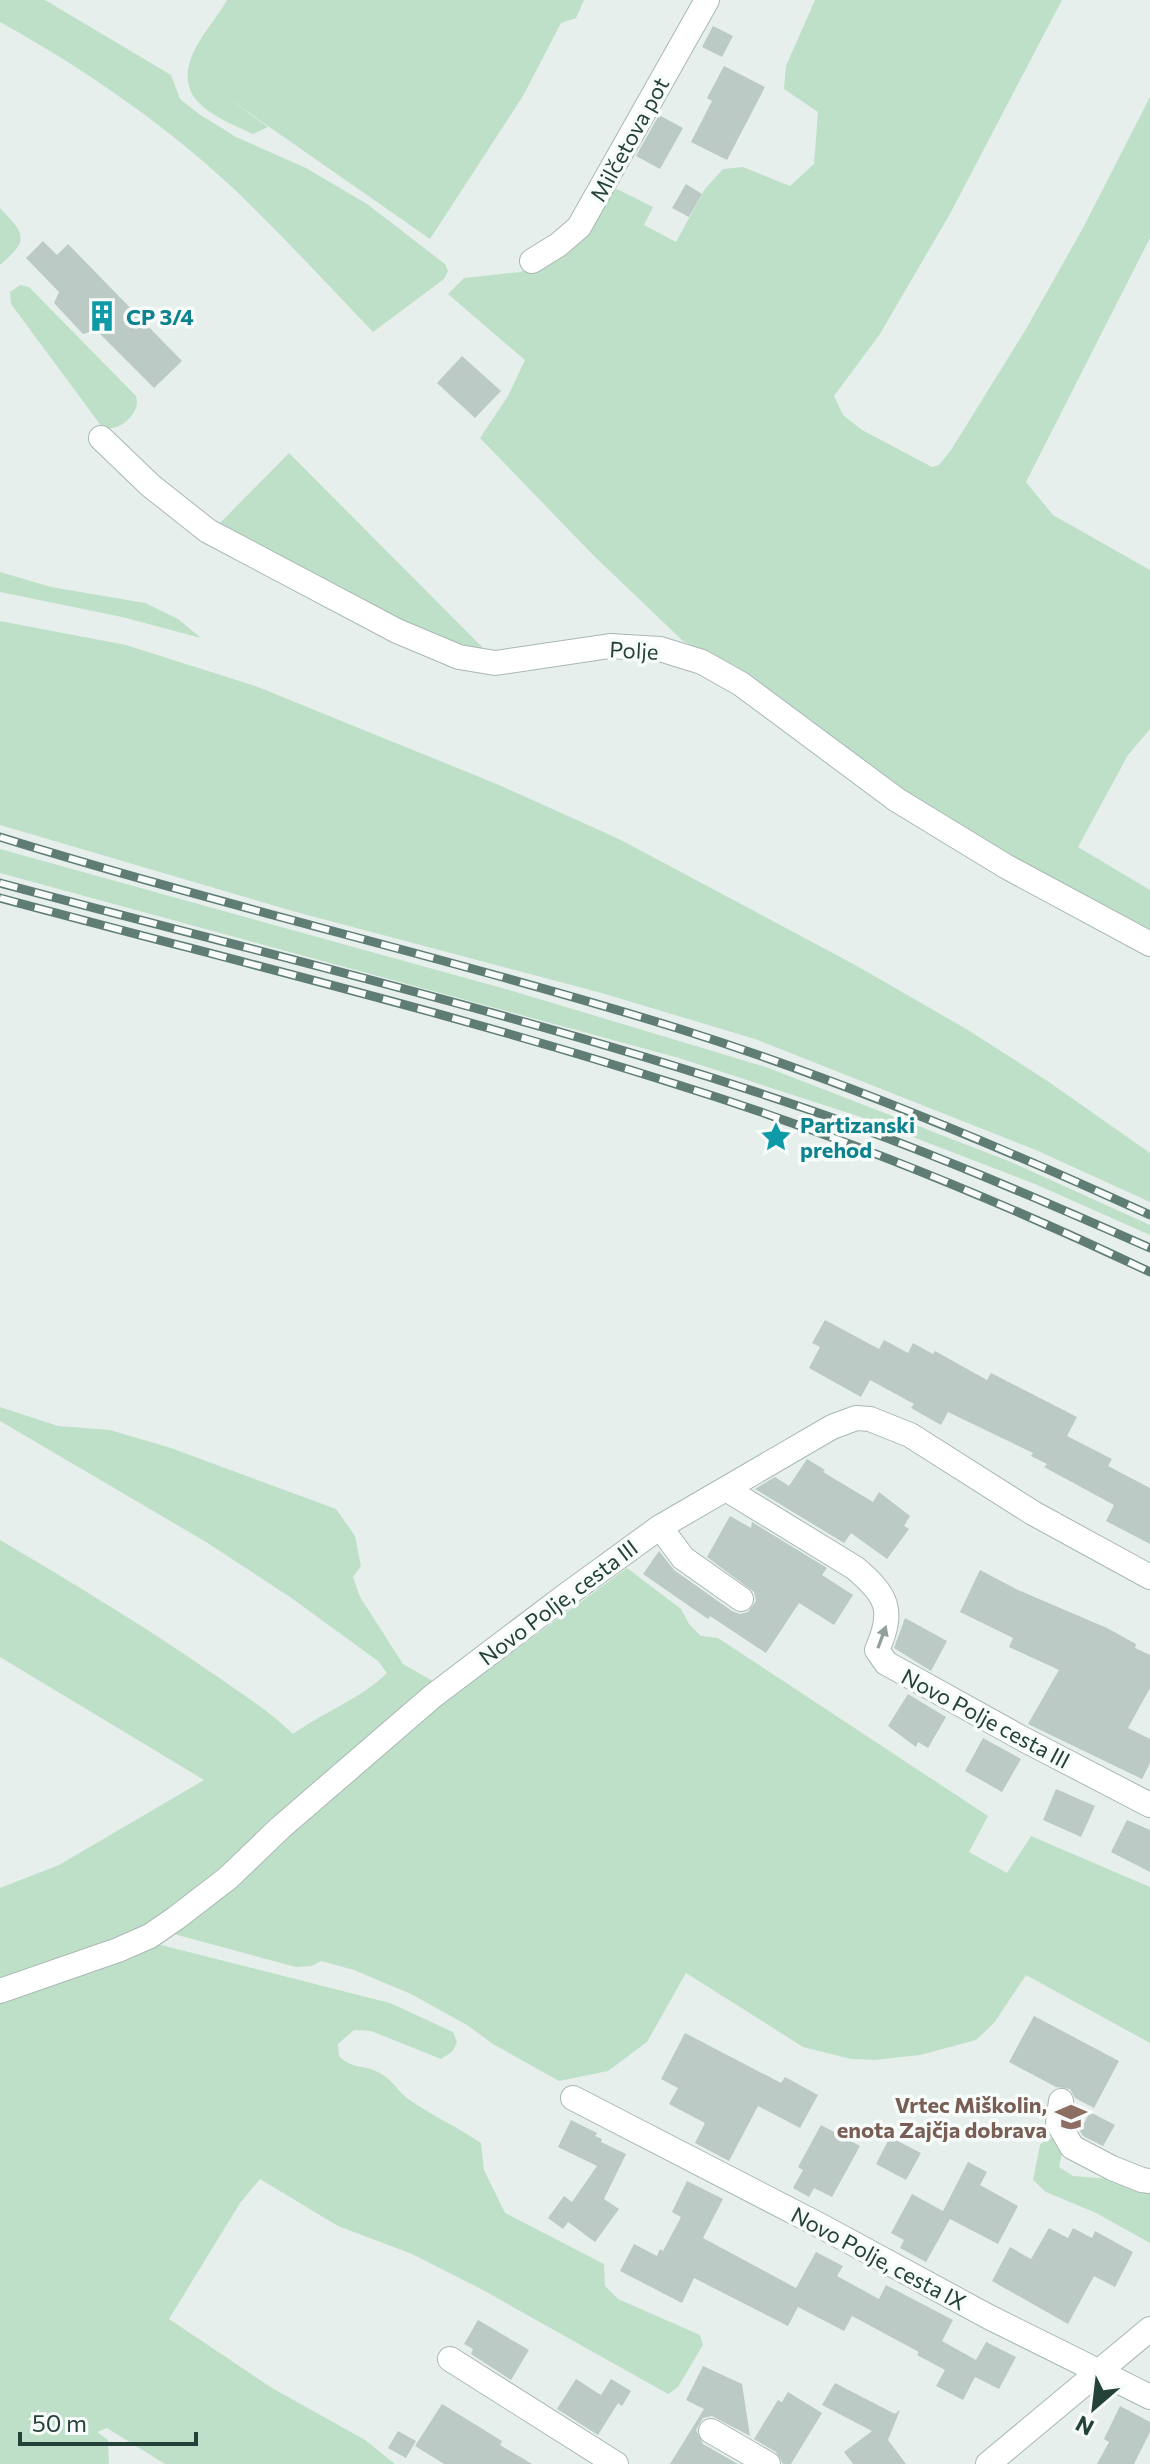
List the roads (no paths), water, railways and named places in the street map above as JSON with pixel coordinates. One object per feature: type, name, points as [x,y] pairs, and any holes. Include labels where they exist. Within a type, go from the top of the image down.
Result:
[{"type":"street","name":"Milčetova pot","points":[[532,261],[579,227],[707,0]]},
{"type":"street","name":"Polje","points":[[101,438],[151,486],[208,531],[397,631],[459,657],[495,663],[610,646],[660,649],[702,662],[741,684],[897,800],[1007,867],[1150,944]]},
{"type":"street","name":"Novo Polje, cesta III","points":[[0,1991],[150,1936],[228,1878],[280,1828],[433,1696],[660,1527],[832,1427],[856,1418],[870,1419],[910,1435],[1033,1513],[1150,1577]]},
{"type":"street","name":"Novo Polje cesta III","points":[[726,1489],[855,1568],[873,1583],[882,1593],[887,1608],[887,1622],[877,1650],[886,1663],[1150,1805]]},
{"type":"street","points":[[660,1527],[683,1558],[741,1599]]},
{"type":"street","name":"Novo Polje, cesta IX","points":[[573,2098],[1096,2372],[1150,2397]]},
{"type":"street","points":[[1061,2101],[1058,2123],[1072,2147],[1112,2168],[1150,2181]]},
{"type":"street","points":[[988,2464],[1150,2329]]},
{"type":"street","points":[[450,2359],[616,2464]]},
{"type":"street","points":[[711,2431],[768,2464]]},
{"type":"railway","points":[[0,837],[680,1029],[918,1115],[1150,1215]]},
{"type":"railway","points":[[0,883],[405,989],[708,1076],[894,1141],[1150,1248]]},
{"type":"railway","points":[[0,898],[419,1009],[586,1056],[731,1102],[913,1168],[1150,1272]]},
{"type":"place","name":"CP 3/4","points":[[102,316]]},
{"type":"place","name":"Partizanski prehod","points":[[776,1137]]},
{"type":"place","name":"Vrtec Miškolin, enota Zajčja dobrava","points":[[1071,2117]]}]
